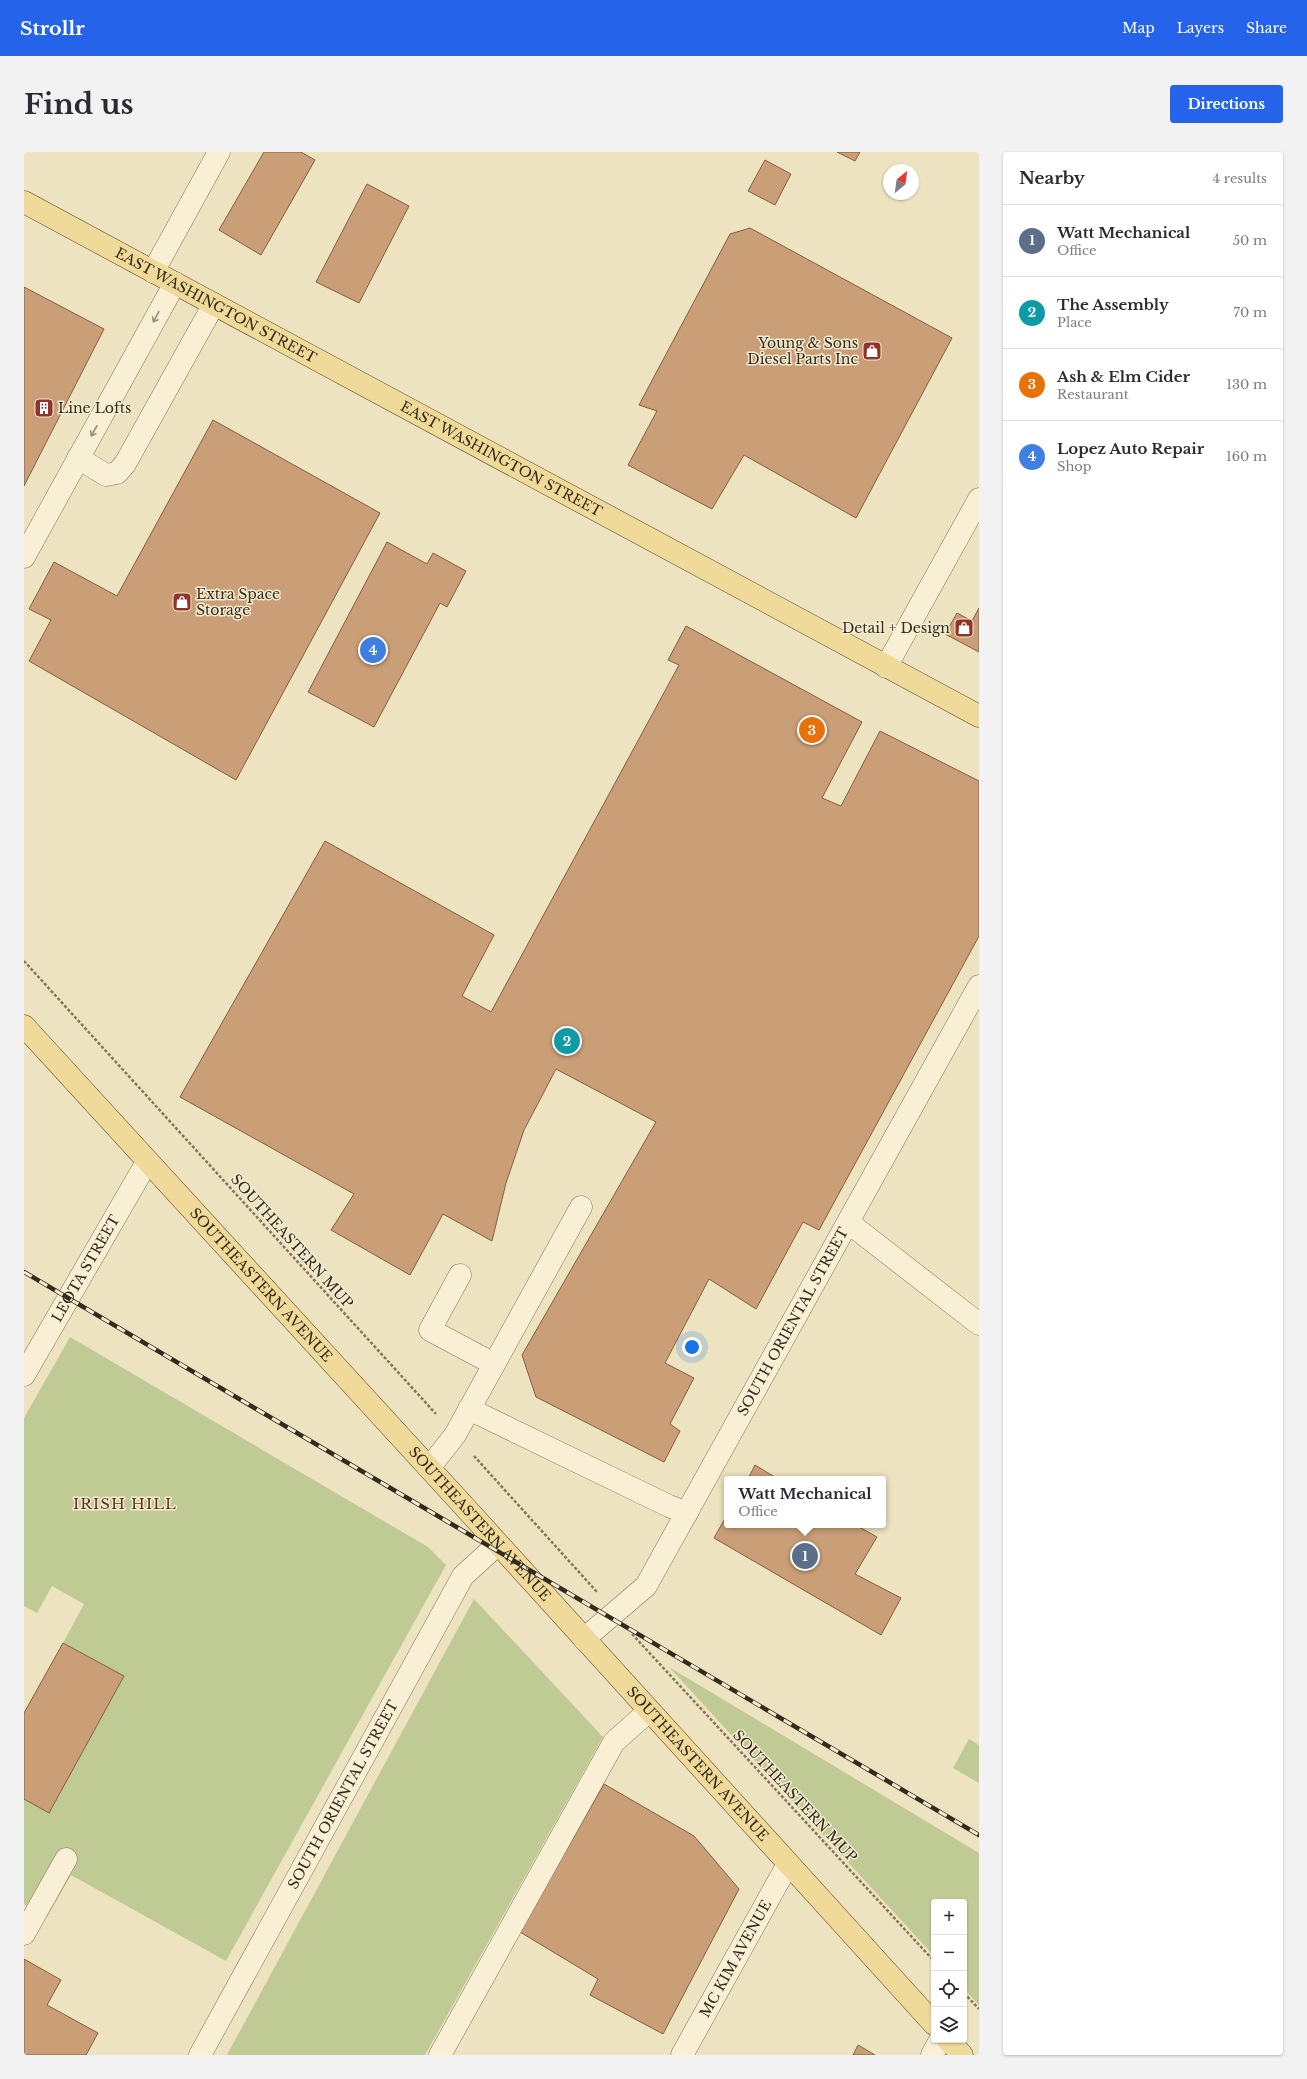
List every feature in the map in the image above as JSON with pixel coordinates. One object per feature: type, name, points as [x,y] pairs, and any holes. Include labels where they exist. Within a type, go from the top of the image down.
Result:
[{"type":"main road","name":"EAST WASHINGTON STREET","points":[[24,202],[979,716]]},
{"type":"main road","name":"SOUTHEASTERN AVENUE","points":[[24,1026],[429,1468],[931,2021]]},
{"type":"main road","points":[[951,2043],[962,2055]]},
{"type":"street","points":[[154,272],[219,152]]},
{"type":"street","points":[[24,557],[175,283]]},
{"type":"street","points":[[78,458],[106,475],[117,473],[125,464],[214,304]]},
{"type":"street","points":[[886,667],[979,499]]},
{"type":"street","name":"SOUTH ORIENTAL STREET","points":[[584,1639],[616,1614],[646,1586],[849,1223],[979,986]]},
{"type":"street","name":"LEOTA STREET","points":[[24,1376],[147,1162]]},
{"type":"street","points":[[429,1468],[455,1435],[581,1207]]},
{"type":"street","points":[[849,1223],[979,1324]]},
{"type":"street","points":[[460,1275],[430,1330],[494,1364]]},
{"type":"street","points":[[469,1409],[669,1506],[687,1513]]},
{"type":"street","name":"SOUTH ORIENTAL STREET","points":[[200,2055],[463,1576],[498,1544]]},
{"type":"street","points":[[440,2055],[614,1742],[649,1711]]},
{"type":"street","points":[[24,1934],[66,1859]]},
{"type":"street","name":"MC KIM AVENUE","points":[[682,2055],[788,1864]]},
{"type":"street","points":[[932,2055],[938,2043]]},
{"type":"path","name":"SOUTHEASTERN MUP","points":[[24,961],[616,1614]]},
{"type":"path","name":"SOUTHEASTERN MUP","points":[[642,1645],[931,1958]]},
{"type":"path","points":[[967,1996],[979,2010]]},
{"type":"green space","points":[[70,1337],[428,1547],[446,1565],[226,1961],[71,1875],[47,1917],[24,1904],[24,1799],[49,1812],[124,1676],[63,1643],[84,1604],[52,1586],[37,1613],[24,1606],[24,1418]]},
{"type":"green space","points":[[474,1599],[603,1737],[425,2055],[227,2055]]},
{"type":"green space","points":[[669,1667],[979,1853],[979,2005],[967,1992],[967,1899],[931,1899],[931,1953]]},
{"type":"green space","points":[[969,1739],[979,1745],[979,1783],[953,1768]]},
{"type":"building","points":[[264,152],[301,152],[315,160],[261,255],[219,230]]},
{"type":"building","points":[[837,152],[860,152],[855,161]]},
{"type":"building","points":[[765,160],[791,174],[775,205],[748,191]]},
{"type":"building","points":[[367,184],[409,206],[359,303],[316,282]]},
{"type":"building","points":[[750,228],[952,338],[856,518],[744,455],[712,509],[628,465],[657,411],[639,405],[730,234]]},
{"type":"building","name":"Line Lofts","points":[[24,287],[104,329],[24,486]]},
{"type":"building","name":"Extra Space Storage","points":[[213,420],[380,513],[236,780],[29,661],[51,620],[29,609],[54,562],[117,596]]},
{"type":"building","points":[[387,542],[427,564],[433,553],[466,571],[447,607],[440,603],[374,727],[308,692]]},
{"type":"building","name":"Detail + Design","points":[[979,608],[979,652],[945,634],[957,613],[972,621]]},
{"type":"building","points":[[686,626],[862,722],[822,798],[841,806],[880,731],[979,781],[979,936],[819,1230],[803,1222],[756,1309],[709,1279],[665,1363],[694,1378],[670,1424],[680,1431],[664,1462],[536,1397],[522,1355],[656,1122],[556,1069],[524,1130],[506,1183],[492,1241],[443,1214],[410,1275],[331,1230],[354,1194],[180,1097],[325,841],[494,935],[462,996],[491,1012],[679,665],[668,660]]},
{"type":"building","points":[[755,1465],[773,1476],[750,1476]]},
{"type":"building","points":[[724,1520],[724,1528],[861,1528],[877,1537],[855,1574],[901,1598],[881,1635],[714,1538]]},
{"type":"building","points":[[63,1643],[124,1676],[49,1813],[24,1799],[24,1713]]},
{"type":"building","points":[[604,1784],[694,1836],[739,1889],[663,2034],[590,1995],[598,1979],[520,1932]]},
{"type":"building","points":[[24,1959],[61,1980],[47,2005],[98,2033],[86,2055],[24,2055]]},
{"type":"building","points":[[858,2045],[875,2055],[853,2055]]},
{"type":"railway","points":[[24,1272],[979,1835]]},
{"type":"place","name":"Young & Sons Diesel Parts Inc","points":[[872,351]]},
{"type":"place","name":"Line Lofts","points":[[44,408]]},
{"type":"place","name":"Extra Space Storage","points":[[182,602]]},
{"type":"place","name":"Detail + Design","points":[[964,628]]},
{"type":"place","name":"Lopez Auto Repair","points":[[373,650]]},
{"type":"place","name":"Ash & Elm Cider","points":[[812,730]]},
{"type":"place","name":"The Assembly","points":[[567,1041]]},
{"type":"place","name":"Watt Mechanical","points":[[805,1556]]},
{"type":"district","name":"IRISH HILL","points":[[125,1503]]}]
